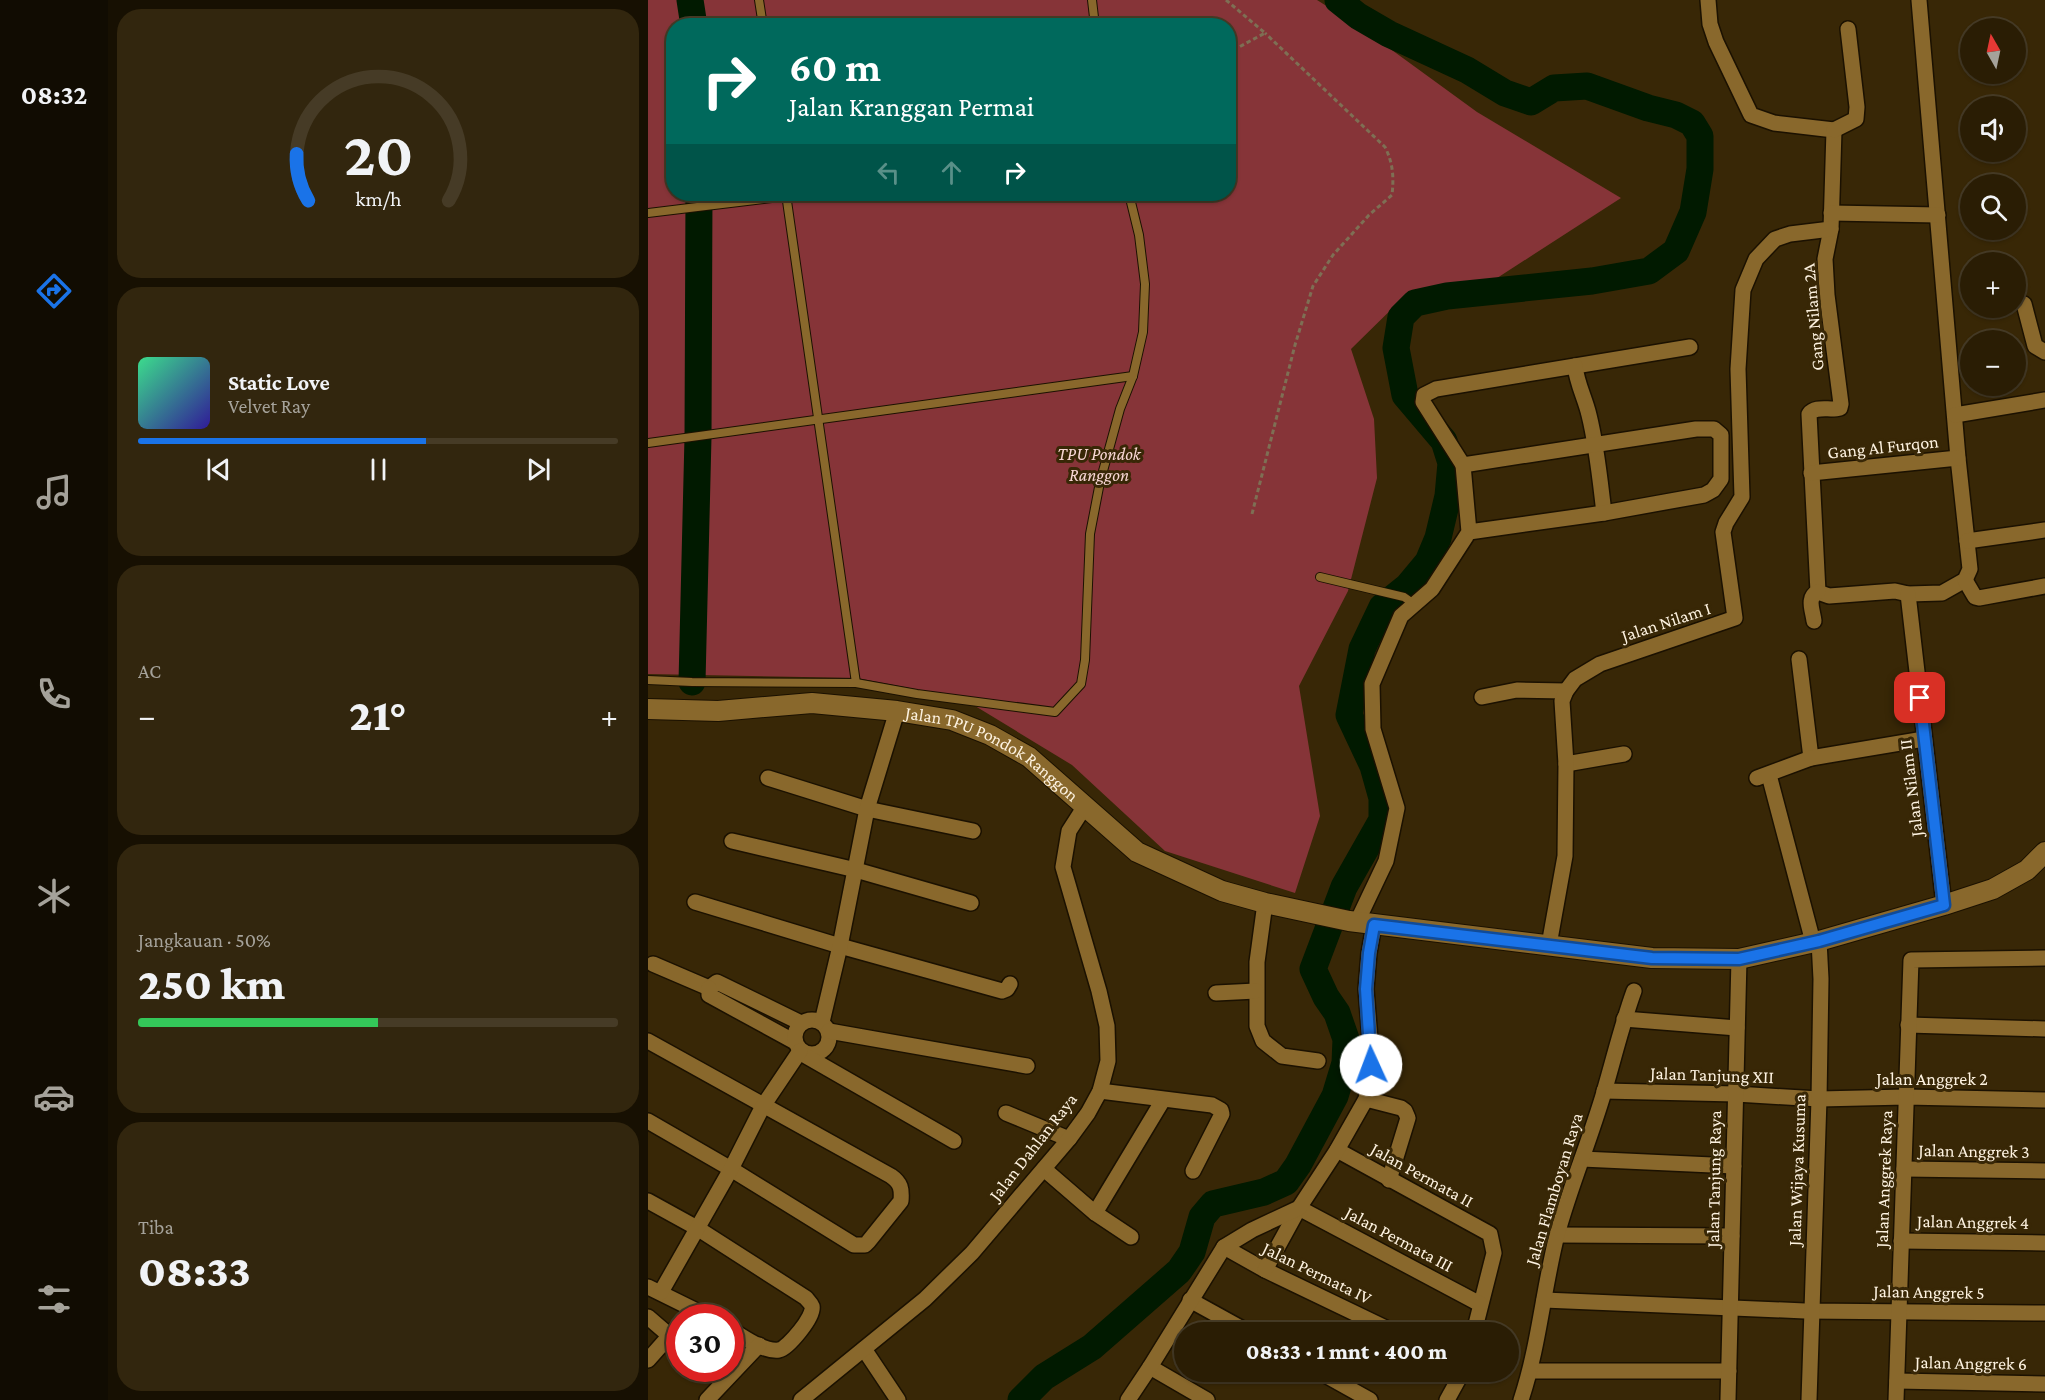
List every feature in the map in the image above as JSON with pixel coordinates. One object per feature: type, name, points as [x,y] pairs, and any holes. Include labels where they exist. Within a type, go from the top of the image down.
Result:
[{"type":"street","points":[[1708,0],[1710,24],[1716,42],[1751,115],[1774,123],[1834,130],[1856,119],[1857,107],[1848,29]]},
{"type":"street","points":[[1818,592],[1829,596],[1895,591],[1908,594],[1942,593],[1965,580],[1970,569],[1958,458],[1918,0]]},
{"type":"street","name":"Gang Nilam 2A","points":[[1814,621],[1811,598],[1818,592],[1809,414],[1812,410],[1818,409],[1837,410],[1841,405],[1825,260],[1831,221],[1834,130]]},
{"type":"street","points":[[1831,221],[1938,215]]},
{"type":"street","name":"Jalan Nilam I","points":[[1566,691],[1575,679],[1600,664],[1736,618],[1723,532],[1742,497],[1738,369],[1743,290],[1756,259],[1775,239],[1831,221]]},
{"type":"street","points":[[2026,312],[2035,346],[2045,352]]},
{"type":"street","points":[[1265,1270],[1299,1208],[1337,1150],[1366,1099],[1370,1078],[1371,1052],[1366,989],[1369,953],[1360,923],[1386,861],[1397,808],[1373,729],[1372,684],[1401,616],[1410,601],[1432,589],[1469,532],[1463,465],[1424,402],[1424,395],[1436,389],[1690,347]]},
{"type":"street","points":[[1575,366],[1595,445],[1604,513]]},
{"type":"street","points":[[1955,415],[2045,400]]},
{"type":"street","points":[[1463,465],[1696,429],[1714,429],[1720,435],[1721,479],[1713,490],[1704,495],[1604,513],[1469,532]]},
{"type":"street","name":"Gang Al Furqon","points":[[1811,473],[1958,458]]},
{"type":"street","points":[[1967,541],[2045,530]]},
{"type":"street","points":[[1965,580],[1975,597],[1978,598],[2045,586]]},
{"type":"street","name":"Jalan Nilam II","points":[[1908,594],[1944,905]]},
{"type":"street","points":[[1799,658],[1811,758],[1924,739]]},
{"type":"street","points":[[1482,697],[1518,690],[1566,691],[1562,701],[1566,764],[1565,856],[1549,945]]},
{"type":"street","name":"Jalan TPU Pondok Ranggon","points":[[648,709],[718,711],[812,703],[897,711],[952,720],[990,735],[1029,757],[1137,852],[1222,891],[1265,903],[1360,923],[1652,958],[1739,959],[1816,942],[1993,889],[2027,870],[2045,852]]},
{"type":"street","points":[[798,1049],[811,1055],[822,1052],[829,1043],[825,1027],[867,809],[897,711]]},
{"type":"street","points":[[1566,764],[1624,754]]},
{"type":"street","name":"Jalan Wijaya Kusuma","points":[[1809,1400],[1821,979],[1816,942],[1763,776],[1811,758]]},
{"type":"street","points":[[768,778],[867,809],[973,831]]},
{"type":"street","name":"Jalan Dahlan Raya","points":[[801,1400],[925,1299],[972,1253],[1069,1139],[1088,1113],[1100,1091],[1108,1061],[1107,1026],[1063,867],[1070,831],[1085,806]]},
{"type":"street","points":[[732,841],[856,870],[971,903]]},
{"type":"street","points":[[695,902],[840,946],[1002,991],[1010,984]]},
{"type":"street","points":[[1265,903],[1257,962],[1257,1026],[1263,1041],[1282,1056],[1318,1061]]},
{"type":"street","name":"Jalan Anggrek Raya","points":[[1896,1400],[1911,960],[2045,958]]},
{"type":"street","name":"Jalan Tanjung Raya","points":[[1728,1400],[1739,959]]},
{"type":"street","points":[[653,964],[708,988]]},
{"type":"street","points":[[708,988],[717,982],[801,1023]]},
{"type":"street","points":[[708,988],[709,995],[954,1141]]},
{"type":"street","points":[[1216,993],[1256,991]]},
{"type":"street","name":"Jalan Flamboyan Raya","points":[[1521,1400],[1531,1371],[1557,1235],[1634,991]]},
{"type":"street","points":[[677,1304],[654,1289],[697,1228],[763,1106],[798,1049],[795,1032],[801,1023],[811,1019],[825,1027],[1027,1066]]},
{"type":"street","points":[[1624,1019],[1737,1028]]},
{"type":"street","points":[[1908,1025],[2045,1029]]},
{"type":"street","points":[[648,1041],[898,1181],[901,1187],[901,1202],[868,1242],[864,1245],[854,1245],[731,1168],[648,1121]]},
{"type":"street","points":[[1100,1091],[1212,1105],[1221,1110],[1193,1171]]},
{"type":"street","name":"Jalan Tanjung XII","points":[[1604,1091],[1736,1094],[1819,1099]]},
{"type":"street","name":"Jalan Anggrek 2","points":[[1819,1099],[1906,1097],[2045,1100]]},
{"type":"street","points":[[1366,1099],[1401,1108],[1408,1118],[1389,1180]]},
{"type":"street","points":[[1095,1213],[1164,1100]]},
{"type":"street","points":[[1006,1113],[1069,1139]]},
{"type":"street","name":"Jalan Permata II","points":[[1337,1150],[1490,1234],[1494,1253],[1480,1305]]},
{"type":"street","points":[[1582,1159],[1734,1166]]},
{"type":"street","points":[[1044,1169],[1095,1213],[1131,1237]]},
{"type":"street","name":"Jalan Anggrek 3","points":[[1904,1169],[2045,1171]]},
{"type":"street","points":[[648,1201],[697,1228],[806,1298],[812,1306],[812,1314],[789,1345],[778,1350],[759,1345],[744,1337]]},
{"type":"street","points":[[1128,1400],[1224,1247],[1252,1230],[1299,1208]]},
{"type":"street","name":"Jalan Permata III","points":[[1299,1208],[1480,1305]]},
{"type":"street","points":[[1557,1235],[1732,1236]]},
{"type":"street","name":"Jalan Anggrek 4","points":[[1901,1241],[2045,1243]]},
{"type":"street","name":"Jalan Permata IV","points":[[1224,1247],[1265,1270],[1373,1322]]},
{"type":"street","points":[[1190,1300],[1230,1322]]},
{"type":"street","name":"Jalan Anggrek 5","points":[[1544,1300],[1812,1311],[2045,1313]]},
{"type":"street","points":[[1476,1322],[1480,1305]]},
{"type":"street","points":[[648,1317],[666,1326]]},
{"type":"street","points":[[648,1360],[666,1340]]},
{"type":"street","points":[[707,1400],[759,1345]]},
{"type":"street","points":[[864,1349],[898,1400]]},
{"type":"street","points":[[1150,1367],[1207,1400]]},
{"type":"street","points":[[1531,1371],[1729,1371]]},
{"type":"street","name":"Jalan Anggrek 6","points":[[1896,1381],[2045,1384]]},
{"type":"street","points":[[1338,1382],[1370,1400]]},
{"type":"street","points":[[1447,1400],[1456,1382]]},
{"type":"lane","points":[[759,0],[762,18]]},
{"type":"lane","points":[[1092,0],[1094,18]]},
{"type":"lane","points":[[648,213],[741,201]]},
{"type":"lane","points":[[788,201],[856,683]]},
{"type":"lane","points":[[648,680],[856,683],[917,694],[1055,712],[1081,684],[1090,534],[1100,482],[1120,409],[1133,376],[1143,332],[1145,284],[1139,235],[1131,201]]},
{"type":"lane","points":[[648,443],[1133,376]]},
{"type":"lane","points":[[1320,577],[1381,591],[1410,601]]},
{"type":"path","points":[[1226,0],[1266,33],[1385,147],[1393,168],[1394,181],[1392,195],[1369,215],[1333,255],[1313,286],[1294,345],[1252,514]]},
{"type":"path","points":[[1236,49],[1266,33]]},
{"type":"green space","name":"TPU Pondok Ranggon","points":[[648,0],[1317,0],[1363,29],[1477,112],[1621,198],[1494,280],[1407,294],[1351,349],[1374,419],[1377,478],[1348,591],[1299,686],[1320,816],[1295,893],[1165,851],[1072,765],[962,698],[857,678],[648,674]]},
{"type":"waterway","points":[[690,0],[693,18]]},
{"type":"waterway","points":[[1021,1400],[1044,1377],[1092,1347],[1179,1271],[1192,1252],[1202,1217],[1213,1204],[1264,1192],[1286,1182],[1298,1165],[1335,1096],[1345,1063],[1346,1039],[1337,1013],[1326,997],[1313,969],[1344,887],[1382,820],[1382,798],[1373,766],[1349,715],[1362,649],[1382,607],[1408,586],[1428,562],[1438,538],[1448,496],[1451,463],[1444,441],[1405,395],[1396,348],[1401,317],[1415,303],[1447,296],[1592,281],[1649,271],[1676,251],[1693,212],[1700,169],[1700,136],[1692,123],[1676,115],[1648,108],[1587,86],[1554,88],[1531,102],[1505,93],[1467,70],[1389,34],[1358,16],[1338,0]]},
{"type":"waterway","points":[[692,682],[698,437],[699,201]]},
{"type":"route","points":[[1371,1065],[1366,989],[1374,925],[1652,958],[1739,959],[1819,941],[1944,905],[1920,698]]}]
